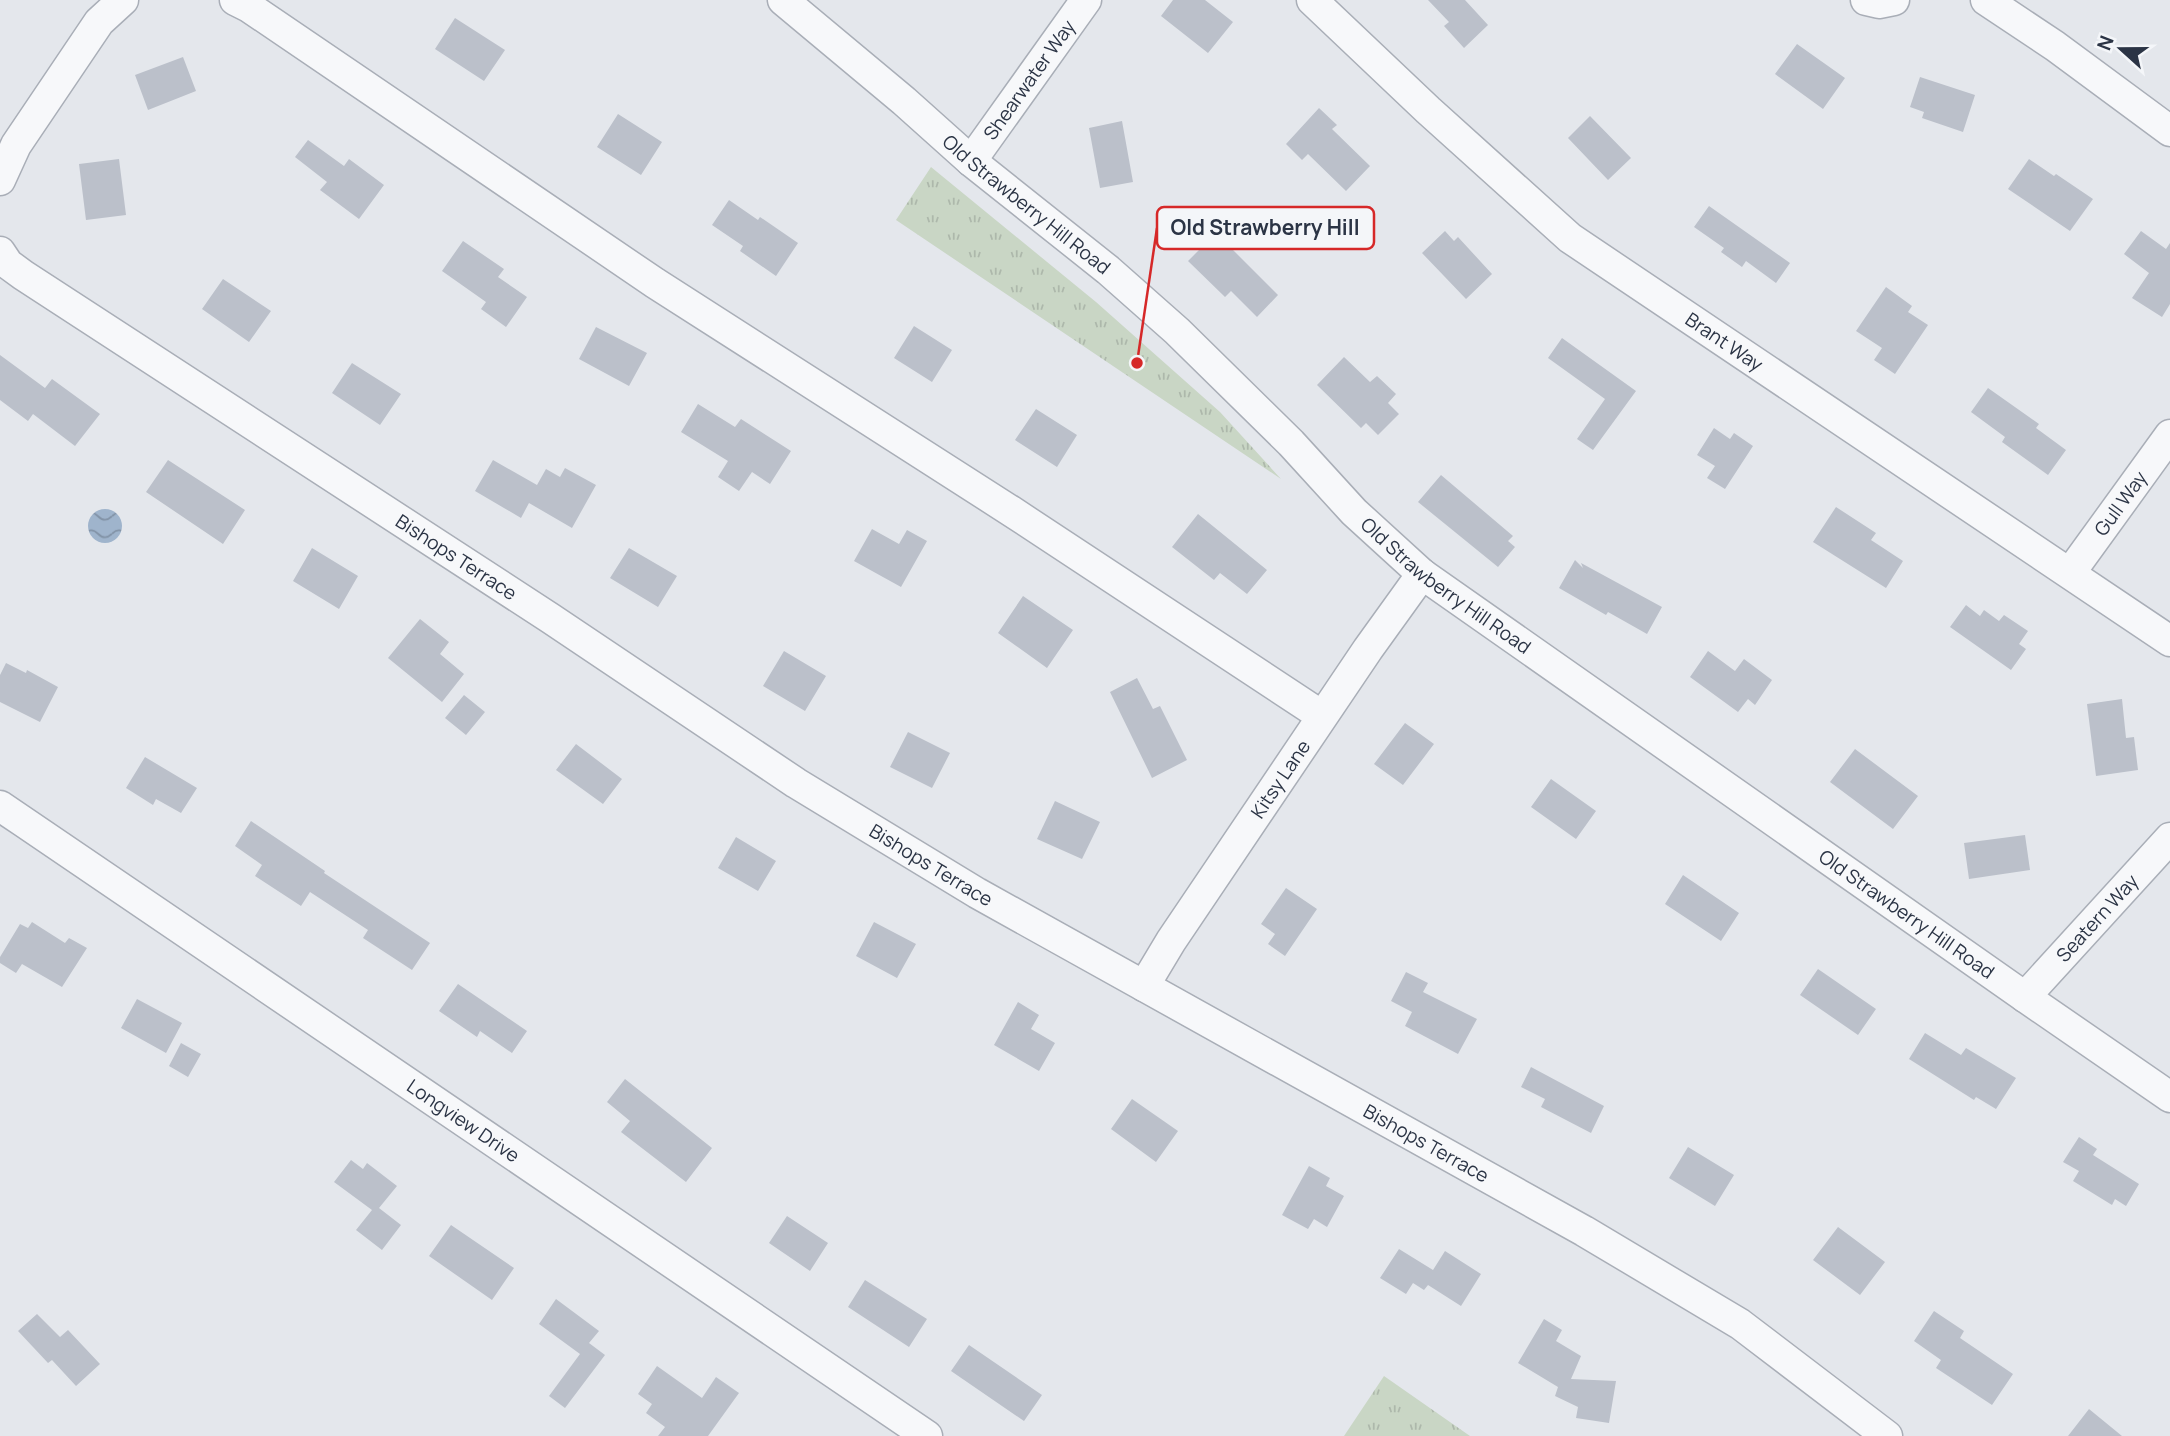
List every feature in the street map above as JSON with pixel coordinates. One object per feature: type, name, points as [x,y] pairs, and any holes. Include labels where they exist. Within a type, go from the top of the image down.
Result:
[{"type":"street","points":[[0,180],[16,145],[99,22],[122,0]]},
{"type":"street","points":[[235,0],[655,283],[1022,518],[1322,716]]},
{"type":"street","name":"Old Strawberry Hill Road","points":[[783,0],[894,92],[971,161],[1108,270],[1177,331],[1266,418],[1354,512],[1422,574],[2170,1097]]},
{"type":"street","name":"Shearwater Way","points":[[971,161],[1086,0]]},
{"type":"street","name":"Brant Way","points":[[1312,0],[1570,239],[2170,641]]},
{"type":"street","points":[[1866,0],[1879,3],[1894,0]]},
{"type":"street","points":[[1986,0],[2055,46],[2170,131]]},
{"type":"street","name":"Bishops Terrace","points":[[0,252],[8,264],[23,275],[550,618],[796,783],[977,893],[1584,1231],[1740,1324],[1887,1436]]},
{"type":"street","name":"Gull Way","points":[[2070,573],[2170,435]]},
{"type":"street","name":"Kitsy Lane","points":[[1144,986],[1171,941],[1322,716],[1422,574]]},
{"type":"street","name":"Longview Drive","points":[[0,806],[927,1436]]},
{"type":"street","name":"Seatern Way","points":[[2025,997],[2170,838]]},
{"type":"green space","points":[[931,167],[1096,302],[1220,412],[1281,479],[896,220]]},
{"type":"green space","points":[[1384,1376],[1470,1436],[1344,1436]]},
{"type":"water","points":[[105,509],[117,514],[122,526],[117,538],[105,543],[93,538],[88,526],[93,514]]},
{"type":"building","points":[[1173,0],[1205,0],[1233,22],[1208,53],[1161,16]]},
{"type":"building","points":[[1428,0],[1465,0],[1488,25],[1464,48],[1444,26],[1449,22]]},
{"type":"building","points":[[455,18],[505,50],[484,81],[435,49]]},
{"type":"building","points":[[1797,44],[1845,78],[1823,109],[1775,74]]},
{"type":"building","points":[[183,57],[196,91],[148,110],[135,75]]},
{"type":"building","points":[[1920,77],[1975,95],[1963,132],[1922,118],[1924,112],[1910,107]]},
{"type":"building","points":[[1319,108],[1337,125],[1332,129],[1370,166],[1346,191],[1308,154],[1302,160],[1286,144]]},
{"type":"building","points":[[618,114],[662,142],[641,175],[597,147]]},
{"type":"building","points":[[1590,116],[1631,158],[1608,180],[1568,138]]},
{"type":"building","points":[[1122,121],[1133,182],[1100,188],[1089,128]]},
{"type":"building","points":[[308,140],[344,166],[349,159],[384,185],[359,219],[320,190],[327,182],[295,157]]},
{"type":"building","points":[[119,159],[126,215],[86,220],[79,164]]},
{"type":"building","points":[[2029,159],[2093,199],[2070,231],[2008,189]]},
{"type":"building","points":[[729,200],[798,243],[776,276],[740,251],[743,246],[712,225]]},
{"type":"building","points":[[1709,206],[1790,263],[1776,283],[1746,261],[1742,267],[1721,252],[1724,248],[1694,227]]},
{"type":"building","points":[[1445,231],[1454,241],[1458,237],[1492,274],[1466,299],[1422,253]]},
{"type":"building","points":[[2141,231],[2166,249],[2170,243],[2170,304],[2162,317],[2132,298],[2149,273],[2124,254]]},
{"type":"building","points":[[1216,233],[1278,295],[1257,317],[1231,291],[1225,297],[1188,261]]},
{"type":"building","points":[[463,241],[504,269],[498,277],[527,297],[506,327],[481,309],[486,302],[442,271]]},
{"type":"building","points":[[223,279],[271,311],[249,342],[202,309]]},
{"type":"building","points":[[1886,287],[1912,306],[1908,312],[1928,325],[1895,374],[1874,360],[1882,348],[1856,331]]},
{"type":"building","points":[[914,326],[952,350],[932,382],[894,358]]},
{"type":"building","points":[[596,327],[647,353],[629,386],[579,359]]},
{"type":"building","points":[[1562,338],[1636,391],[1593,450],[1577,439],[1605,399],[1548,358]]},
{"type":"building","points":[[0,355],[45,388],[52,379],[100,414],[75,446],[33,414],[28,421],[0,400]]},
{"type":"building","points":[[1344,357],[1370,382],[1377,376],[1396,394],[1388,403],[1399,414],[1378,435],[1366,423],[1361,428],[1317,385]]},
{"type":"building","points":[[352,363],[401,394],[380,425],[332,393]]},
{"type":"building","points":[[1988,388],[2039,424],[2036,428],[2066,450],[2048,475],[2002,442],[2005,437],[1971,412]]},
{"type":"building","points":[[698,404],[735,427],[741,419],[791,451],[770,484],[752,472],[739,491],[718,477],[728,461],[681,432]]},
{"type":"building","points":[[1036,409],[1077,435],[1057,467],[1015,440]]},
{"type":"building","points":[[1714,428],[1730,439],[1734,433],[1753,446],[1725,489],[1707,478],[1715,466],[1697,455]]},
{"type":"building","points":[[168,460],[245,510],[223,544],[146,492]]},
{"type":"building","points":[[493,460],[537,485],[546,469],[560,477],[565,468],[596,485],[572,528],[529,503],[521,518],[475,491]]},
{"type":"building","points":[[1441,475],[1513,536],[1508,541],[1515,547],[1498,567],[1418,502]]},
{"type":"building","points":[[1836,507],[1876,533],[1871,540],[1903,561],[1886,588],[1813,542]]},
{"type":"building","points":[[1198,514],[1267,570],[1247,594],[1220,573],[1214,580],[1172,547]]},
{"type":"building","points":[[872,529],[899,544],[907,530],[927,541],[901,587],[854,561]]},
{"type":"building","points":[[312,548],[358,576],[339,609],[293,581]]},
{"type":"building","points":[[629,548],[677,576],[658,607],[610,578]]},
{"type":"building","points":[[1575,560],[1583,568],[1581,563],[1662,607],[1647,634],[1608,612],[1606,615],[1559,588]]},
{"type":"building","points":[[1023,596],[1073,630],[1047,668],[998,633]]},
{"type":"building","points":[[1966,605],[1980,616],[1984,610],[1999,621],[2004,615],[2028,631],[2019,644],[2026,649],[2011,670],[1950,627]]},
{"type":"building","points":[[420,619],[449,642],[440,654],[464,674],[442,702],[388,658]]},
{"type":"building","points":[[784,651],[826,676],[805,711],[763,686]]},
{"type":"building","points":[[1708,651],[1735,671],[1744,659],[1772,680],[1755,705],[1748,699],[1738,712],[1690,677]]},
{"type":"building","points":[[6,663],[26,673],[27,670],[58,687],[40,722],[0,702],[0,675]]},
{"type":"building","points":[[1137,678],[1153,709],[1160,706],[1187,760],[1152,778],[1110,692]]},
{"type":"building","points":[[464,695],[485,712],[466,735],[445,718]]},
{"type":"building","points":[[2122,699],[2126,738],[2134,737],[2138,770],[2096,776],[2087,704]]},
{"type":"building","points":[[1405,723],[1434,744],[1403,785],[1374,764]]},
{"type":"building","points":[[908,732],[950,753],[932,788],[890,767]]},
{"type":"building","points":[[576,744],[622,779],[603,804],[556,770]]},
{"type":"building","points":[[1855,749],[1918,796],[1893,829],[1830,782]]},
{"type":"building","points":[[145,757],[197,788],[181,813],[156,799],[153,805],[126,788]]},
{"type":"building","points":[[1551,779],[1596,811],[1576,839],[1531,807]]},
{"type":"building","points":[[1055,801],[1100,822],[1082,859],[1037,839]]},
{"type":"building","points":[[251,821],[430,943],[412,970],[363,938],[368,930],[310,892],[301,906],[255,876],[262,865],[235,846]]},
{"type":"building","points":[[2025,835],[2030,870],[1969,879],[1964,843]]},
{"type":"building","points":[[736,837],[776,861],[758,891],[718,868]]},
{"type":"building","points":[[1683,875],[1739,913],[1721,941],[1665,904]]},
{"type":"building","points":[[1286,888],[1317,909],[1285,956],[1268,944],[1275,934],[1261,924]]},
{"type":"building","points":[[32,922],[65,943],[69,938],[87,948],[62,987],[22,964],[16,973],[0,963],[0,957],[20,924],[28,928]]},
{"type":"building","points":[[874,922],[916,944],[897,978],[856,956]]},
{"type":"building","points":[[1818,969],[1876,1009],[1858,1035],[1800,995]]},
{"type":"building","points":[[1406,972],[1428,983],[1423,992],[1477,1019],[1458,1054],[1405,1026],[1412,1012],[1391,1001]]},
{"type":"building","points":[[458,984],[527,1031],[512,1053],[480,1031],[477,1037],[439,1011]]},
{"type":"building","points":[[137,999],[182,1023],[166,1053],[121,1028]]},
{"type":"building","points":[[1018,1002],[1039,1015],[1031,1029],[1055,1043],[1039,1071],[994,1045]]},
{"type":"building","points":[[1925,1033],[1961,1055],[1966,1048],[2016,1078],[1996,1109],[1976,1097],[1974,1100],[1909,1059]]},
{"type":"building","points":[[181,1043],[201,1054],[188,1077],[169,1066]]},
{"type":"building","points":[[1531,1067],[1604,1106],[1591,1133],[1541,1107],[1545,1099],[1521,1087]]},
{"type":"building","points":[[625,1079],[712,1148],[686,1182],[621,1132],[630,1121],[607,1102]]},
{"type":"building","points":[[1132,1099],[1178,1131],[1156,1162],[1111,1129]]},
{"type":"building","points":[[2079,1137],[2097,1149],[2093,1155],[2139,1184],[2126,1206],[2115,1199],[2112,1205],[2073,1181],[2079,1171],[2063,1162]]},
{"type":"building","points":[[1688,1147],[1734,1175],[1715,1206],[1669,1178]]},
{"type":"building","points":[[351,1160],[363,1169],[367,1163],[397,1186],[379,1208],[401,1225],[382,1250],[356,1230],[372,1210],[334,1182]]},
{"type":"building","points":[[1309,1166],[1330,1178],[1326,1186],[1344,1196],[1327,1227],[1314,1219],[1308,1229],[1282,1215]]},
{"type":"building","points":[[787,1216],[828,1243],[810,1271],[769,1243]]},
{"type":"building","points":[[451,1225],[514,1268],[492,1300],[429,1256]]},
{"type":"building","points":[[1838,1227],[1885,1262],[1860,1295],[1813,1260]]},
{"type":"building","points":[[1399,1249],[1433,1270],[1445,1251],[1481,1274],[1461,1306],[1428,1285],[1424,1290],[1413,1283],[1406,1294],[1380,1278]]},
{"type":"building","points":[[865,1280],[927,1319],[909,1347],[848,1307]]},
{"type":"building","points":[[556,1299],[599,1331],[589,1343],[605,1355],[565,1408],[549,1396],[580,1354],[539,1324]]},
{"type":"building","points":[[1934,1311],[1964,1331],[1960,1338],[2013,1374],[1992,1405],[1936,1368],[1941,1360],[1914,1341]]},
{"type":"building","points":[[37,1314],[60,1337],[68,1330],[100,1364],[76,1386],[52,1360],[48,1363],[18,1331]]},
{"type":"building","points":[[1544,1319],[1562,1330],[1556,1341],[1581,1356],[1571,1379],[1616,1381],[1609,1423],[1576,1418],[1578,1407],[1555,1396],[1558,1387],[1518,1363]]},
{"type":"building","points":[[969,1345],[1042,1395],[1024,1421],[951,1371]]},
{"type":"building","points":[[657,1366],[702,1398],[716,1377],[739,1393],[708,1436],[658,1436],[665,1427],[646,1413],[652,1404],[638,1394]]},
{"type":"building","points":[[2089,1409],[2122,1436],[2068,1436]]},
{"type":"place","name":"Old Strawberry Hill","points":[[1137,363]]}]
